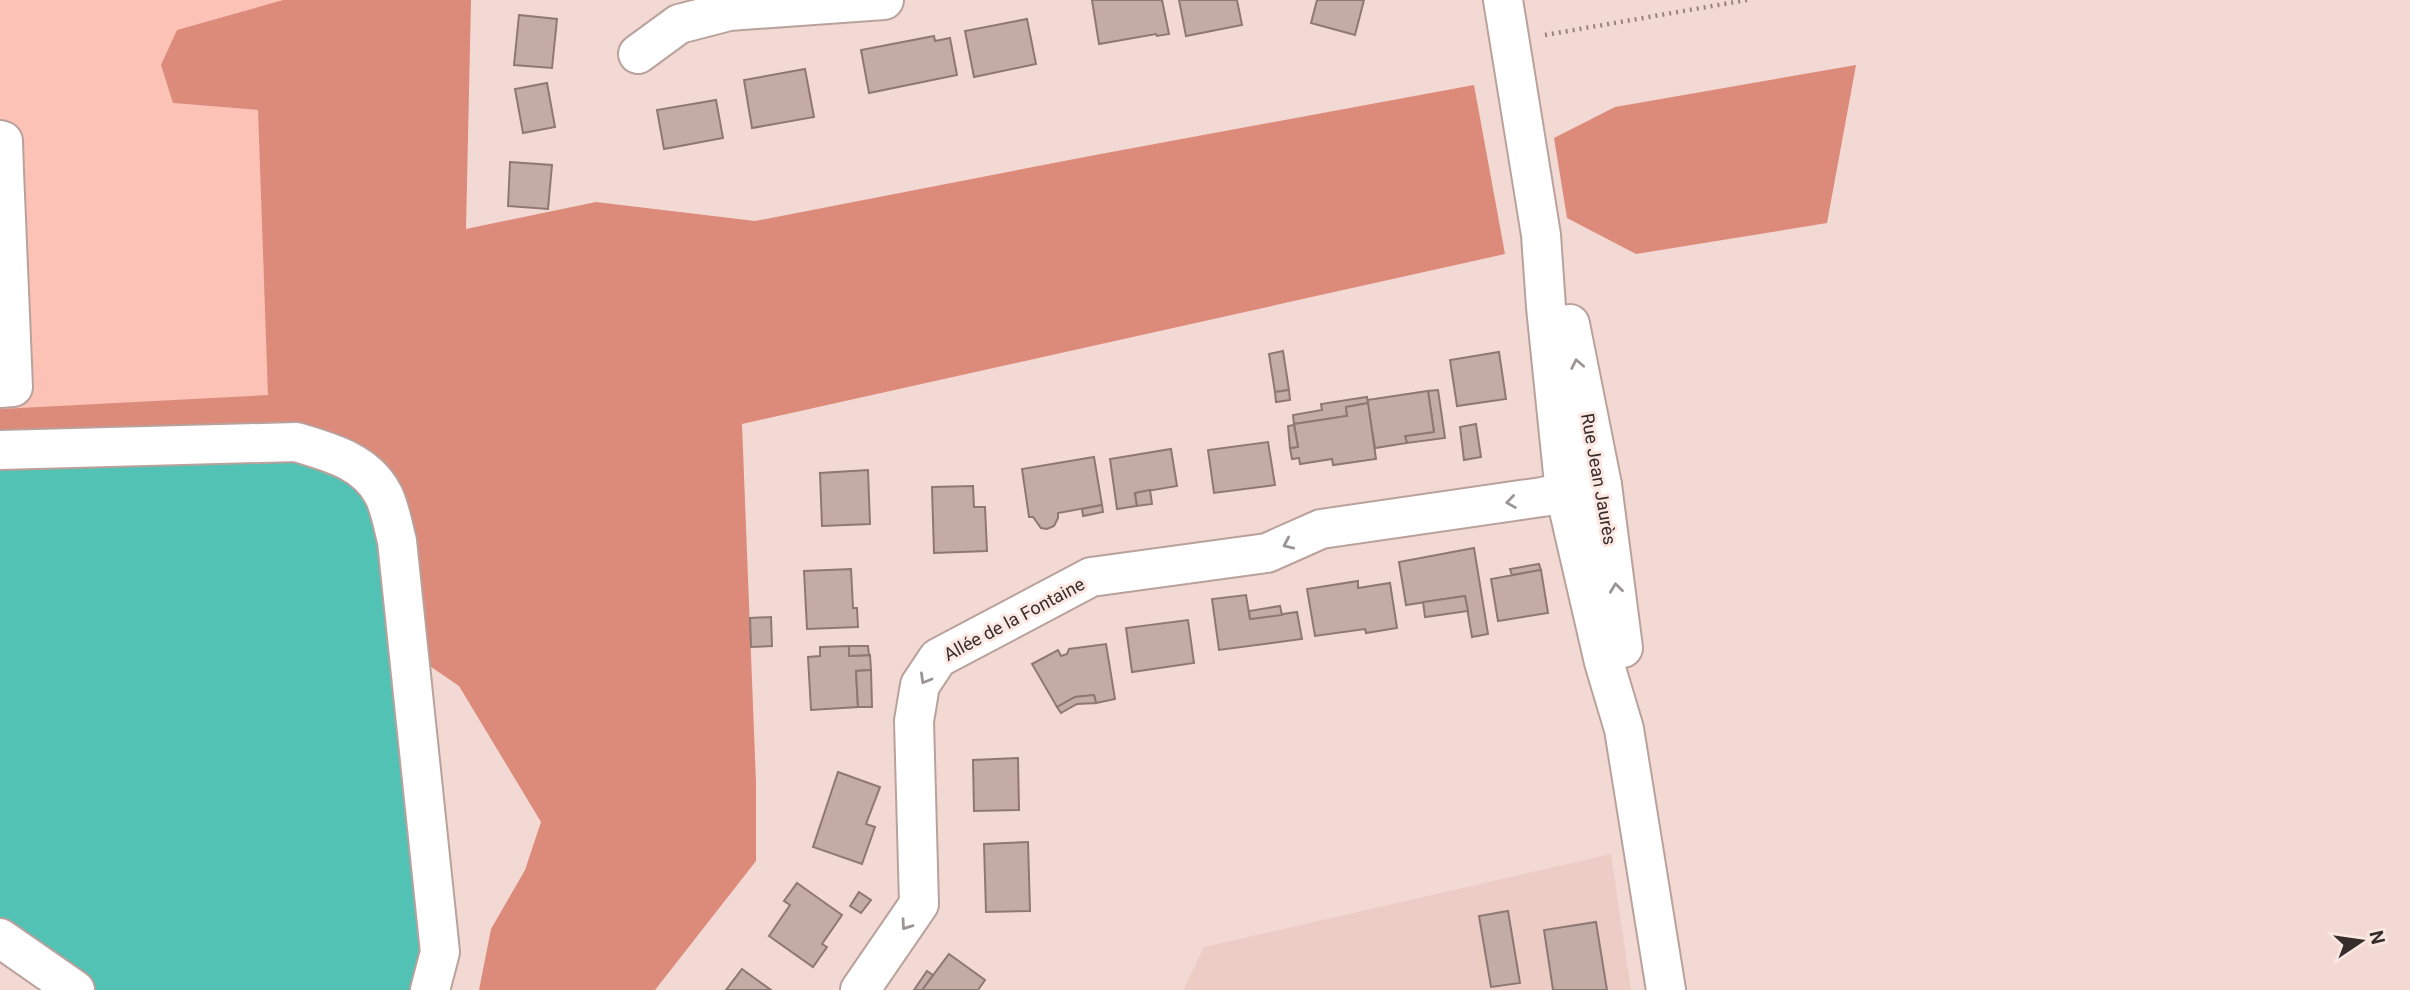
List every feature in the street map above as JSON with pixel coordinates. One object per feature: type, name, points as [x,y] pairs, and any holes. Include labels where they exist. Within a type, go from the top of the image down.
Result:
[{"type":"street","points":[[638,54],[679,24],[729,10],[884,0]]},
{"type":"street","name":"Rue Jean Jaurès","points":[[1503,0],[1541,235],[1565,493],[1604,662],[1624,729],[1666,990]]},
{"type":"street","points":[[0,140],[3,141],[13,387],[0,388]]},
{"type":"street","name":"Rue Jean Jaurès","points":[[1541,235],[1566,304],[1602,485],[1624,661],[1624,729]]},
{"type":"street","points":[[0,450],[296,442],[337,455],[368,472],[384,495],[397,541],[440,952],[430,990]]},
{"type":"street","name":"Allée de la Fontaine","points":[[860,990],[919,904],[914,721],[920,685],[939,658],[1091,577],[1267,554],[1321,529],[1565,493],[1602,485]]},
{"type":"street","points":[[0,938],[75,990]]},
{"type":"path","points":[[1510,41],[1747,0]]},
{"type":"shaded area","points":[[0,0],[283,0],[177,30],[173,103],[258,110],[269,396],[0,409]]},
{"type":"shaded area","points":[[283,0],[471,0],[466,229],[596,202],[755,221],[1474,85],[1505,254],[742,424],[756,783],[756,861],[655,990],[479,990],[491,929],[525,870],[541,822],[459,686],[424,662],[0,441],[0,409],[268,395],[258,110],[173,103],[161,65],[177,30]]},
{"type":"shaded area","points":[[1856,65],[1827,223],[1636,254],[1567,218],[1554,138],[1615,107]]},
{"type":"shaded area","points":[[1611,854],[1631,990],[1183,990],[1204,947]]},
{"type":"water","points":[[290,447],[374,490],[428,943],[414,990],[93,990],[0,922],[0,458]]},
{"type":"building","points":[[1092,0],[1162,0],[1169,34],[1099,44]]},
{"type":"building","points":[[1179,0],[1237,0],[1242,25],[1186,36]]},
{"type":"building","points":[[1317,0],[1364,0],[1355,35],[1311,23]]},
{"type":"building","points":[[519,15],[557,19],[552,68],[514,65]]},
{"type":"building","points":[[1027,19],[1036,64],[974,77],[965,31]]},
{"type":"building","points":[[934,36],[935,41],[950,38],[957,75],[869,93],[861,50]]},
{"type":"building","points":[[805,69],[814,117],[752,128],[744,80]]},
{"type":"building","points":[[547,83],[555,127],[523,133],[515,89]]},
{"type":"building","points":[[716,100],[723,138],[664,149],[657,110]]},
{"type":"building","points":[[510,162],[552,165],[548,209],[508,206]]},
{"type":"building","points":[[1283,351],[1289,390],[1275,392],[1269,354]]},
{"type":"building","points":[[1499,352],[1506,399],[1457,406],[1450,360]]},
{"type":"building","points":[[1289,390],[1290,400],[1276,402],[1275,392]]},
{"type":"building","points":[[1438,390],[1445,438],[1407,443],[1405,436],[1434,432],[1428,391]]},
{"type":"building","points":[[1428,391],[1434,432],[1405,436],[1407,443],[1375,448],[1367,400]]},
{"type":"building","points":[[1367,397],[1368,403],[1346,407],[1347,416],[1294,424],[1293,415],[1322,410],[1321,404]]},
{"type":"building","points":[[1368,403],[1376,459],[1333,465],[1332,459],[1300,464],[1299,458],[1292,459],[1290,448],[1298,447],[1294,424],[1347,416],[1346,407]]},
{"type":"building","points":[[1476,424],[1481,457],[1464,460],[1460,427]]},
{"type":"building","points":[[1294,425],[1298,447],[1290,448],[1288,426]]},
{"type":"building","points":[[1268,442],[1275,485],[1214,493],[1208,450]]},
{"type":"building","points":[[1171,449],[1177,486],[1135,493],[1137,506],[1117,509],[1110,459]]},
{"type":"building","points":[[1094,457],[1102,505],[1058,513],[1054,526],[1041,528],[1033,517],[1029,517],[1022,469]]},
{"type":"building","points":[[868,470],[870,524],[822,526],[820,473]]},
{"type":"building","points":[[973,486],[974,507],[985,507],[987,551],[934,553],[932,487]]},
{"type":"building","points":[[1150,490],[1152,504],[1137,506],[1135,493]]},
{"type":"building","points":[[1102,505],[1103,512],[1083,516],[1082,509]]},
{"type":"building","points":[[1474,548],[1488,634],[1472,637],[1465,596],[1406,605],[1399,562]]},
{"type":"building","points":[[1539,564],[1541,570],[1512,575],[1510,569]]},
{"type":"building","points":[[851,569],[853,608],[857,608],[858,627],[807,629],[804,571]]},
{"type":"building","points":[[1541,570],[1548,613],[1498,621],[1491,579]]},
{"type":"building","points":[[1358,581],[1358,588],[1390,583],[1397,628],[1366,633],[1365,629],[1315,636],[1307,589]]},
{"type":"building","points":[[1246,595],[1250,619],[1297,612],[1302,639],[1219,650],[1212,599]]},
{"type":"building","points":[[1465,596],[1468,611],[1425,617],[1423,602]]},
{"type":"building","points":[[1280,606],[1282,615],[1250,619],[1249,611]]},
{"type":"building","points":[[771,617],[772,646],[751,647],[750,618]]},
{"type":"building","points":[[1188,620],[1194,663],[1132,672],[1126,628]]},
{"type":"building","points":[[1106,644],[1115,699],[1096,703],[1094,695],[1075,697],[1057,707],[1032,664],[1058,650],[1061,656],[1067,654],[1069,649]]},
{"type":"building","points":[[849,646],[849,656],[870,655],[871,670],[856,671],[858,707],[811,710],[808,657],[820,656],[820,647]]},
{"type":"building","points":[[849,646],[868,646],[869,655],[849,656]]},
{"type":"building","points":[[871,670],[872,707],[858,707],[856,671]]},
{"type":"building","points":[[1094,695],[1096,703],[1077,704],[1061,713],[1057,707],[1075,697]]},
{"type":"building","points":[[1018,758],[1019,810],[974,811],[973,760]]},
{"type":"building","points":[[838,772],[880,787],[866,824],[875,827],[862,864],[813,847]]},
{"type":"building","points":[[1028,842],[1030,911],[986,912],[984,844]]},
{"type":"building","points":[[797,883],[842,915],[822,944],[827,947],[813,967],[769,936],[790,905],[784,901]]},
{"type":"building","points":[[859,892],[871,900],[861,913],[850,906]]},
{"type":"building","points":[[1508,911],[1520,983],[1491,987],[1479,916]]},
{"type":"building","points":[[1596,922],[1607,990],[1553,990],[1544,930]]},
{"type":"building","points":[[949,954],[985,980],[978,990],[922,990]]},
{"type":"building","points":[[742,969],[771,990],[726,990]]},
{"type":"building","points":[[927,971],[933,975],[922,990],[914,990]]}]
